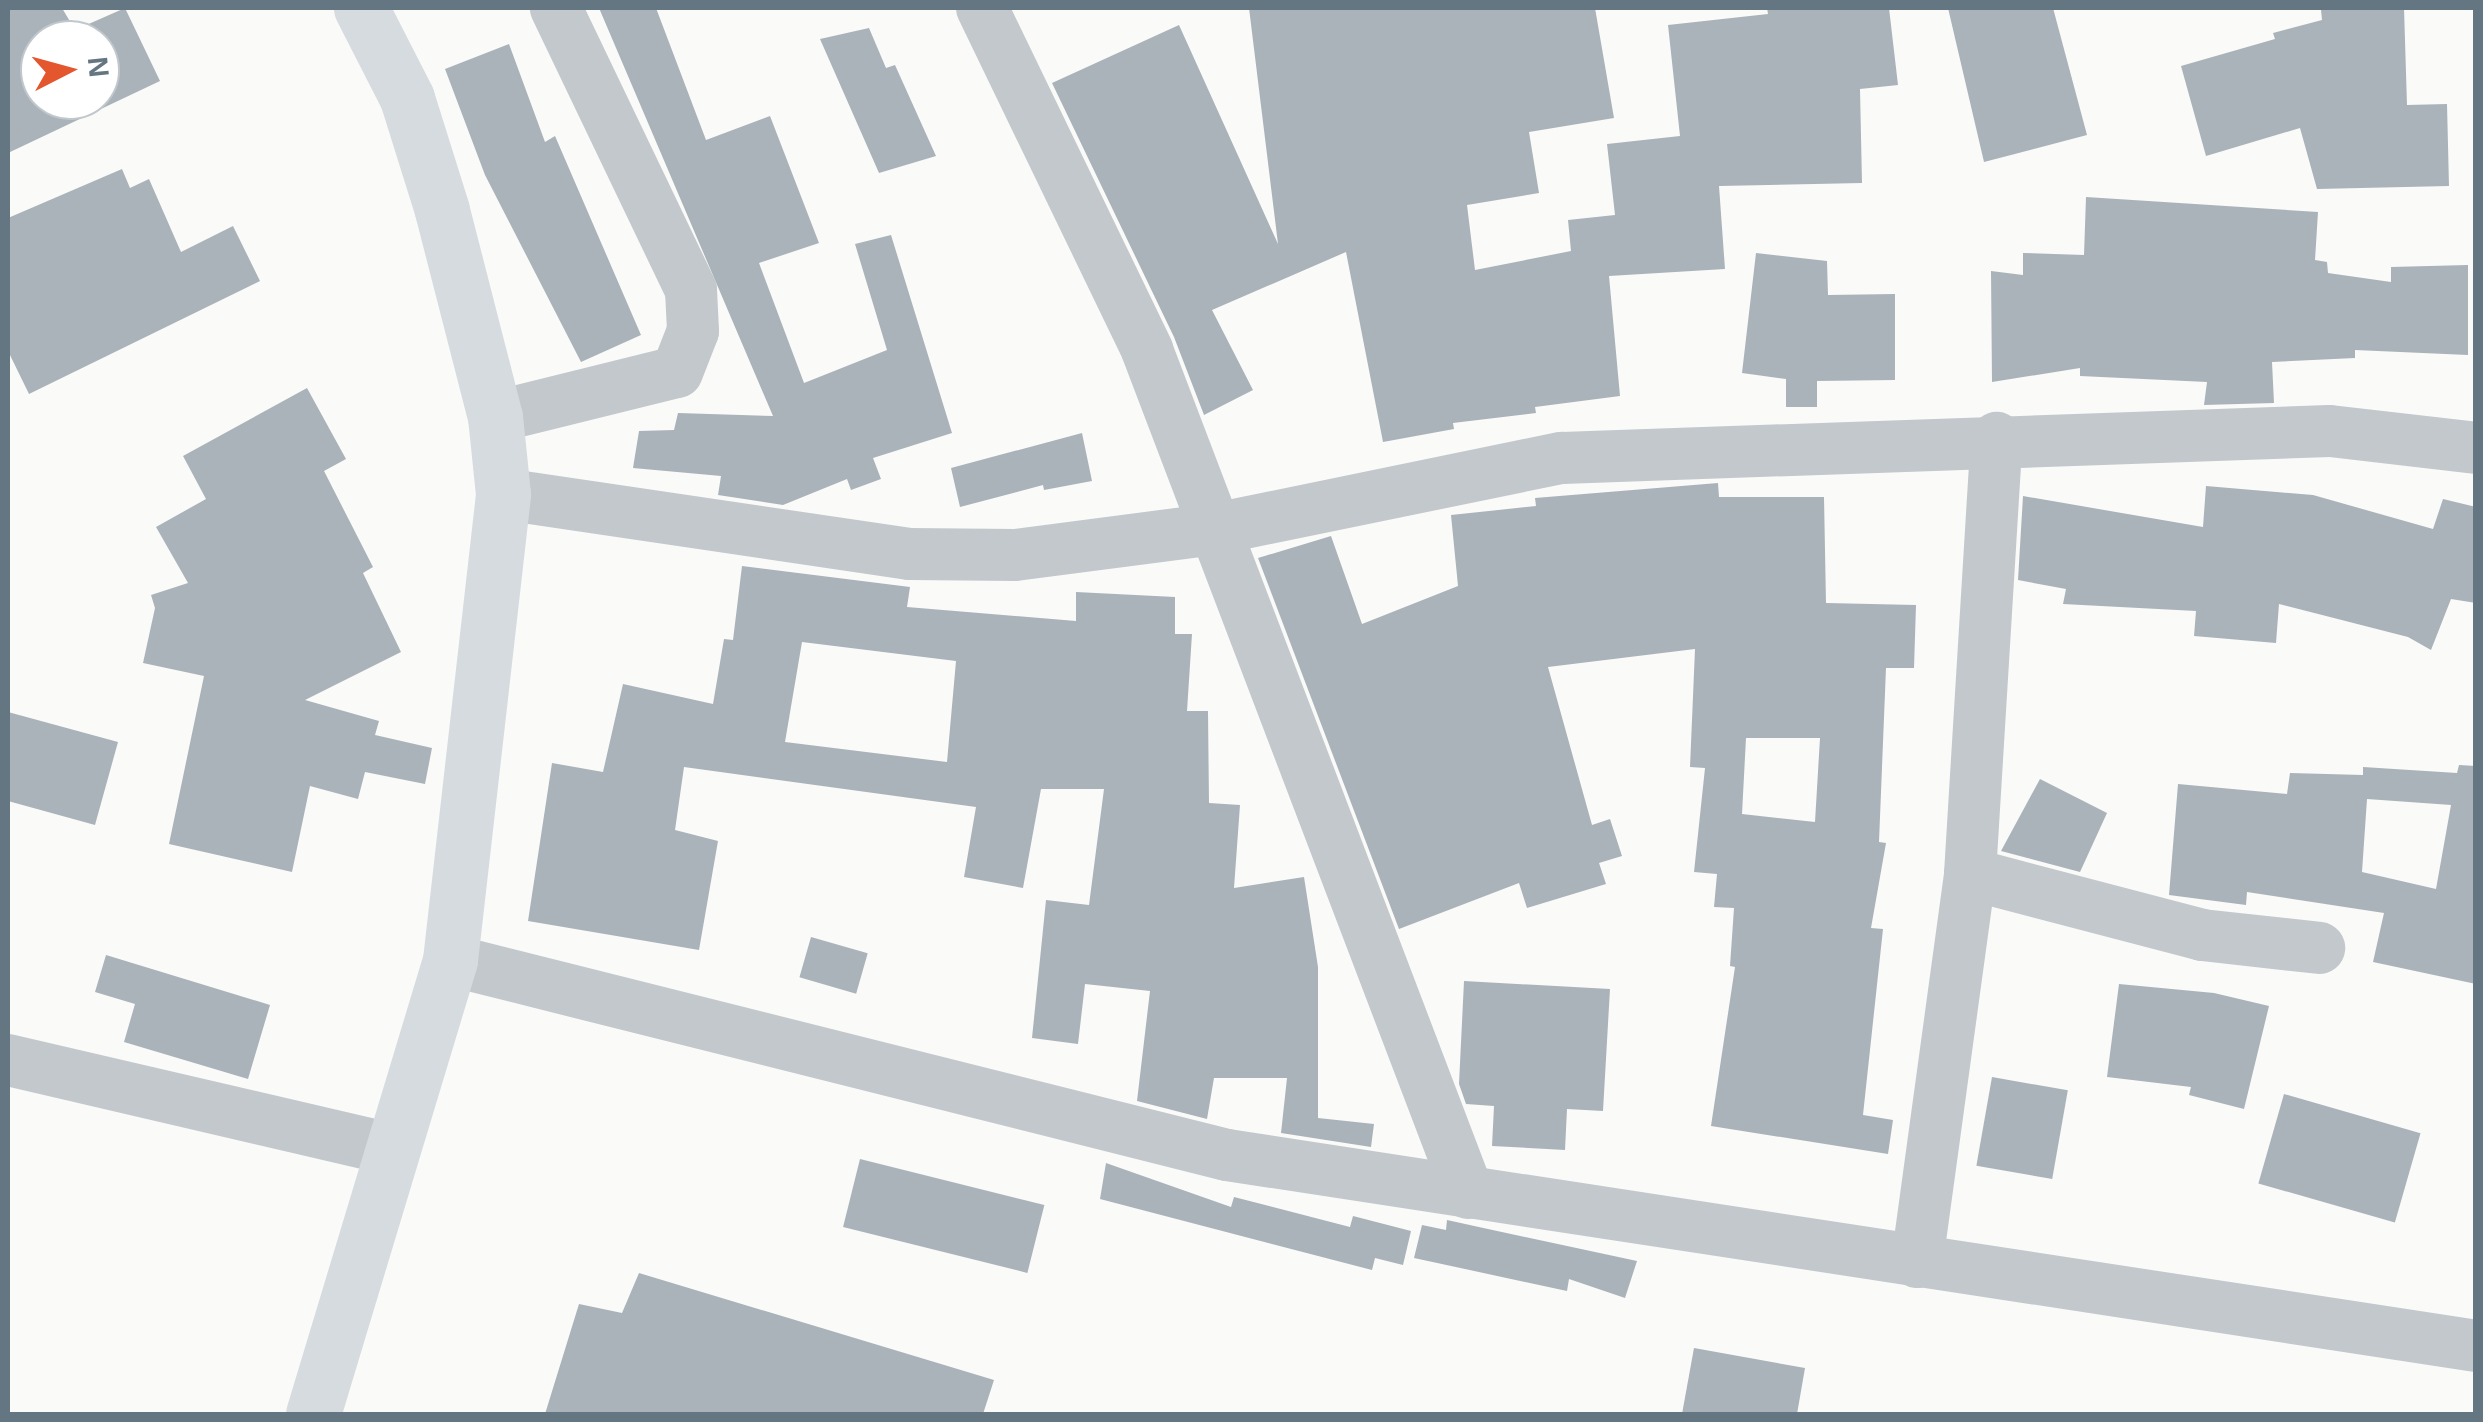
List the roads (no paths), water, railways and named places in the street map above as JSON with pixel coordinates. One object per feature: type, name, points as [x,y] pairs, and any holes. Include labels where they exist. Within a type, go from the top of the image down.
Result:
[{"type":"main road","points":[[313,1414],[450,960],[502,494],[495,418],[407,98],[361,8]]},
{"type":"street","points":[[495,418],[676,372],[692,331],[691,290],[556,8]]},
{"type":"street","points":[[982,8],[1147,350],[1468,1193]]},
{"type":"street","points":[[502,494],[910,554],[1015,555],[1215,529],[1562,458],[1997,438],[2330,430],[2476,448]]},
{"type":"street","points":[[1917,1262],[1970,874],[1997,438]]},
{"type":"street","points":[[1970,874],[2202,935],[2319,948]]},
{"type":"street","points":[[450,960],[1227,1155],[2476,1346]]},
{"type":"street","points":[[8,1060],[390,1149]]}]
